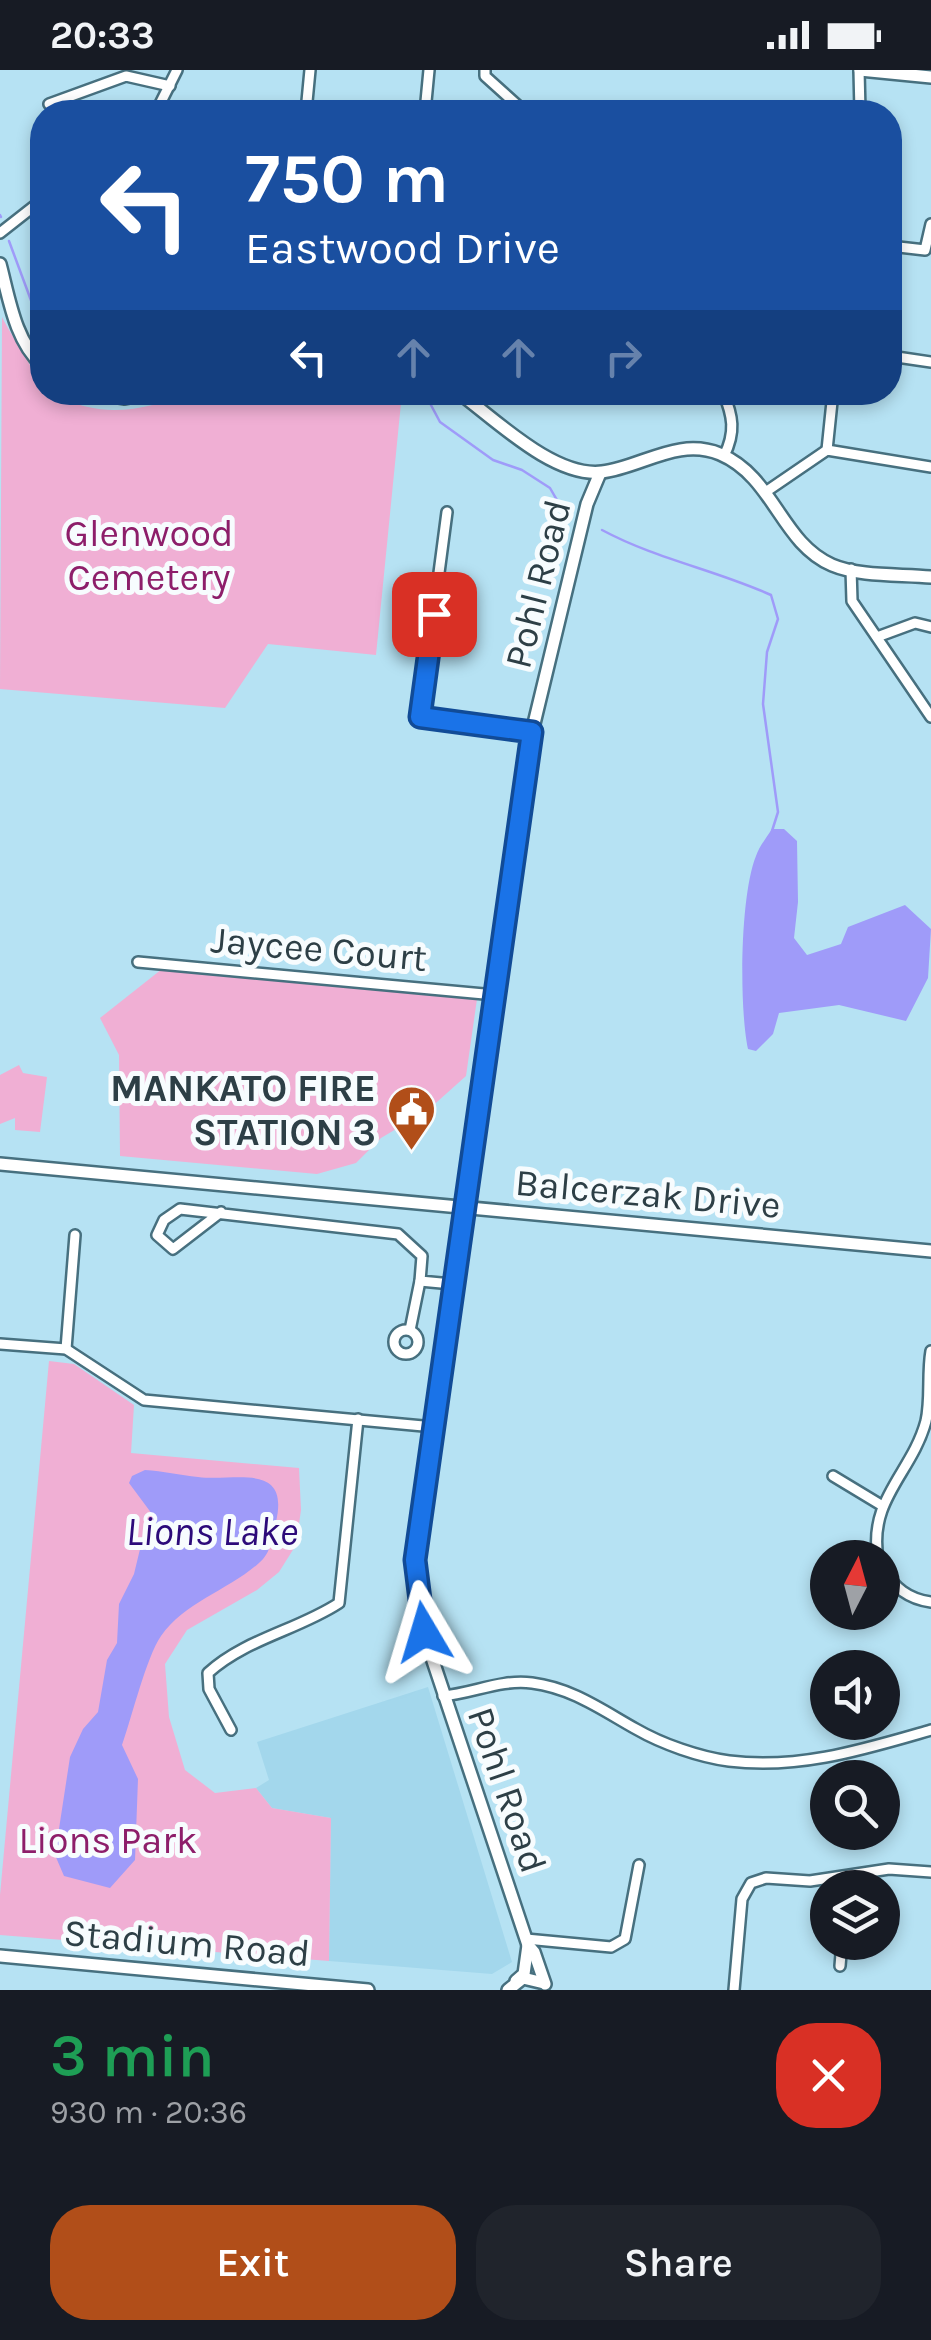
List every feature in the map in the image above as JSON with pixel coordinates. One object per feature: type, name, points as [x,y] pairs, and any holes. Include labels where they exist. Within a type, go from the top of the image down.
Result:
[{"type":"street","points":[[163,100],[176,70]]},
{"type":"street","points":[[307,100],[310,70]]},
{"type":"street","points":[[426,100],[429,70]]},
{"type":"street","points":[[485,70],[485,76],[511,100]]},
{"type":"street","points":[[860,100],[859,70],[931,78]]},
{"type":"street","points":[[61,100],[126,76],[170,86]]},
{"type":"street","points":[[0,233],[30,209]]},
{"type":"street","points":[[902,247],[925,250],[931,224]]},
{"type":"street","points":[[0,264],[15,318],[30,352]]},
{"type":"street","points":[[902,358],[931,362]]},
{"type":"street","points":[[475,405],[553,464],[600,473],[683,448],[724,456],[754,476],[812,553],[834,566],[931,577]]},
{"type":"street","points":[[724,456],[733,436],[728,405]]},
{"type":"street","points":[[826,450],[831,405]]},
{"type":"street","points":[[767,492],[826,450],[931,467]]},
{"type":"street","name":"Pohl Road","points":[[548,1987],[527,1942],[443,1696],[424,1632],[415,1560],[532,732],[587,504],[600,473]]},
{"type":"street","points":[[447,512],[420,717],[532,732]]},
{"type":"street","points":[[851,569],[852,601],[931,717]]},
{"type":"street","points":[[878,637],[915,623],[931,627]]},
{"type":"street","name":"Jaycee Court","points":[[138,962],[495,995]]},
{"type":"street","name":"Balcerzak Drive","points":[[0,1164],[931,1251]]},
{"type":"street","points":[[220,1212],[174,1249],[157,1235],[164,1220],[180,1209],[220,1212],[398,1234],[422,1256],[410,1330]]},
{"type":"street","points":[[66,1348],[75,1235]]},
{"type":"street","points":[[420,1281],[452,1284]]},
{"type":"street","points":[[0,1344],[66,1348],[144,1400],[434,1427]]},
{"type":"street","points":[[876,1540],[882,1505],[905,1469],[926,1420],[931,1351]]},
{"type":"street","points":[[230,1730],[210,1690],[208,1673],[222,1660],[317,1618],[339,1604],[358,1419]]},
{"type":"street","points":[[833,1476],[882,1505]]},
{"type":"street","points":[[900,1590],[916,1600],[931,1602]]},
{"type":"street","points":[[443,1696],[506,1682],[551,1686],[660,1740],[730,1761],[793,1763],[826,1758],[931,1730]]},
{"type":"street","points":[[511,1986],[524,1974],[527,1942],[612,1946],[625,1939],[639,1864]]},
{"type":"street","points":[[881,1870],[931,1872]]},
{"type":"street","points":[[734,1990],[747,1887],[766,1878],[810,1882]]},
{"type":"street","name":"Stadium Road","points":[[0,1956],[368,1990]]},
{"type":"street","points":[[840,1960],[840,1966]]},
{"type":"street","points":[[496,1990],[531,1978],[548,1987]]},
{"type":"shaded area","points":[[428,1687],[512,1962],[492,1974],[329,1961],[331,1818],[272,1808],[256,1788],[269,1780],[257,1742]]},
{"type":"green space","name":"Glenwood Cemetery","points":[[2,317],[30,366],[30,405],[82,405],[113,410],[150,405],[401,405],[376,655],[268,644],[225,708],[0,689]]},
{"type":"green space","points":[[162,969],[477,999],[466,1076],[428,1110],[381,1138],[356,1163],[317,1174],[120,1156],[119,1055],[100,1018]]},
{"type":"green space","points":[[19,1065],[23,1073],[47,1077],[40,1132],[15,1130],[15,1118],[0,1124],[0,1075]]},
{"type":"green space","name":"Lions Park","points":[[49,1361],[74,1364],[134,1405],[131,1453],[299,1468],[301,1510],[296,1545],[279,1572],[257,1590],[187,1630],[165,1664],[169,1717],[185,1770],[215,1793],[256,1788],[272,1808],[331,1818],[329,1961],[0,1935],[0,1895]]},
{"type":"water","points":[[772,829],[784,829],[797,841],[794,938],[807,955],[841,944],[848,927],[905,905],[931,929],[928,978],[906,1021],[839,1005],[779,1013],[773,1034],[756,1051],[748,1049],[742,980],[744,923],[756,856]]},
{"type":"water","name":"Lions Lake","points":[[145,1470],[198,1477],[256,1478],[275,1490],[278,1503],[271,1544],[263,1559],[182,1614],[155,1646],[122,1745],[138,1779],[135,1860],[110,1888],[64,1876],[55,1855],[70,1757],[83,1729],[98,1712],[107,1660],[117,1643],[119,1604],[134,1574],[141,1545],[155,1533],[152,1514],[129,1483],[132,1476]]},
{"type":"waterway","points":[[9,241],[30,298]]},
{"type":"waterway","points":[[431,405],[440,422],[493,460],[522,470],[550,488],[565,514]]},
{"type":"waterway","points":[[602,530],[643,549],[771,595],[778,619],[767,652],[763,704],[778,812],[772,831]]},
{"type":"place","name":"MANKATO FIRE STATION 3","points":[[411,1152]]},
{"type":"route","points":[[424,1632],[415,1560],[532,732],[420,717],[434,614]]}]
